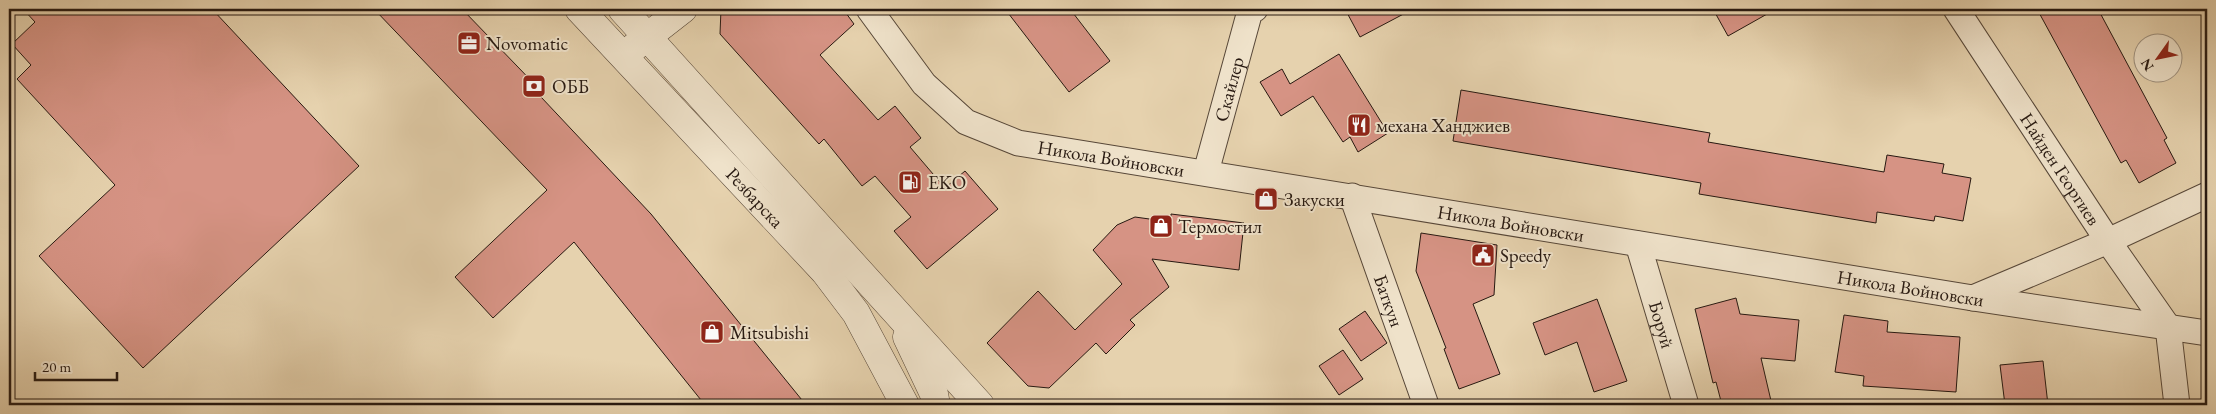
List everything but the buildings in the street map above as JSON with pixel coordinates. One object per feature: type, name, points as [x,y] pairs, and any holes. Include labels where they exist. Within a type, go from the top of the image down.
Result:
[{"type":"street","name":"Резбарска","points":[[579,9],[825,272],[856,313],[905,405]]},
{"type":"street","name":"Резбарска","points":[[622,9],[980,405]]},
{"type":"street","points":[[622,56],[683,9]]},
{"type":"street","name":"Никола Войновски","points":[[869,9],[924,84],[966,122],[1018,143],[1973,298],[2207,333]]},
{"type":"street","name":"Скайлер","points":[[1206,172],[1250,11],[1255,9]]},
{"type":"street","name":"Найден Георгиев","points":[[1956,9],[2108,241],[2168,328]]},
{"type":"street","points":[[1973,298],[2108,241],[2207,195]]},
{"type":"street","name":"Баткун","points":[[1352,196],[1426,405]]},
{"type":"street","name":"Боруй","points":[[1638,244],[1686,405]]},
{"type":"street","name":"Резбарска","points":[[895,311],[934,394],[936,405]]},
{"type":"street","points":[[2168,328],[2177,405]]},
{"type":"place","name":"Novomatic","points":[[469,43]]},
{"type":"place","name":"ОББ","points":[[534,86]]},
{"type":"place","name":"механа Ханджиев","points":[[1359,125]]},
{"type":"place","name":"EKO","points":[[910,182]]},
{"type":"place","name":"Закуски","points":[[1266,199]]},
{"type":"place","name":"Термостил","points":[[1161,226]]},
{"type":"place","name":"Speedy","points":[[1483,255]]},
{"type":"place","name":"Mitsubishi","points":[[712,332]]}]
